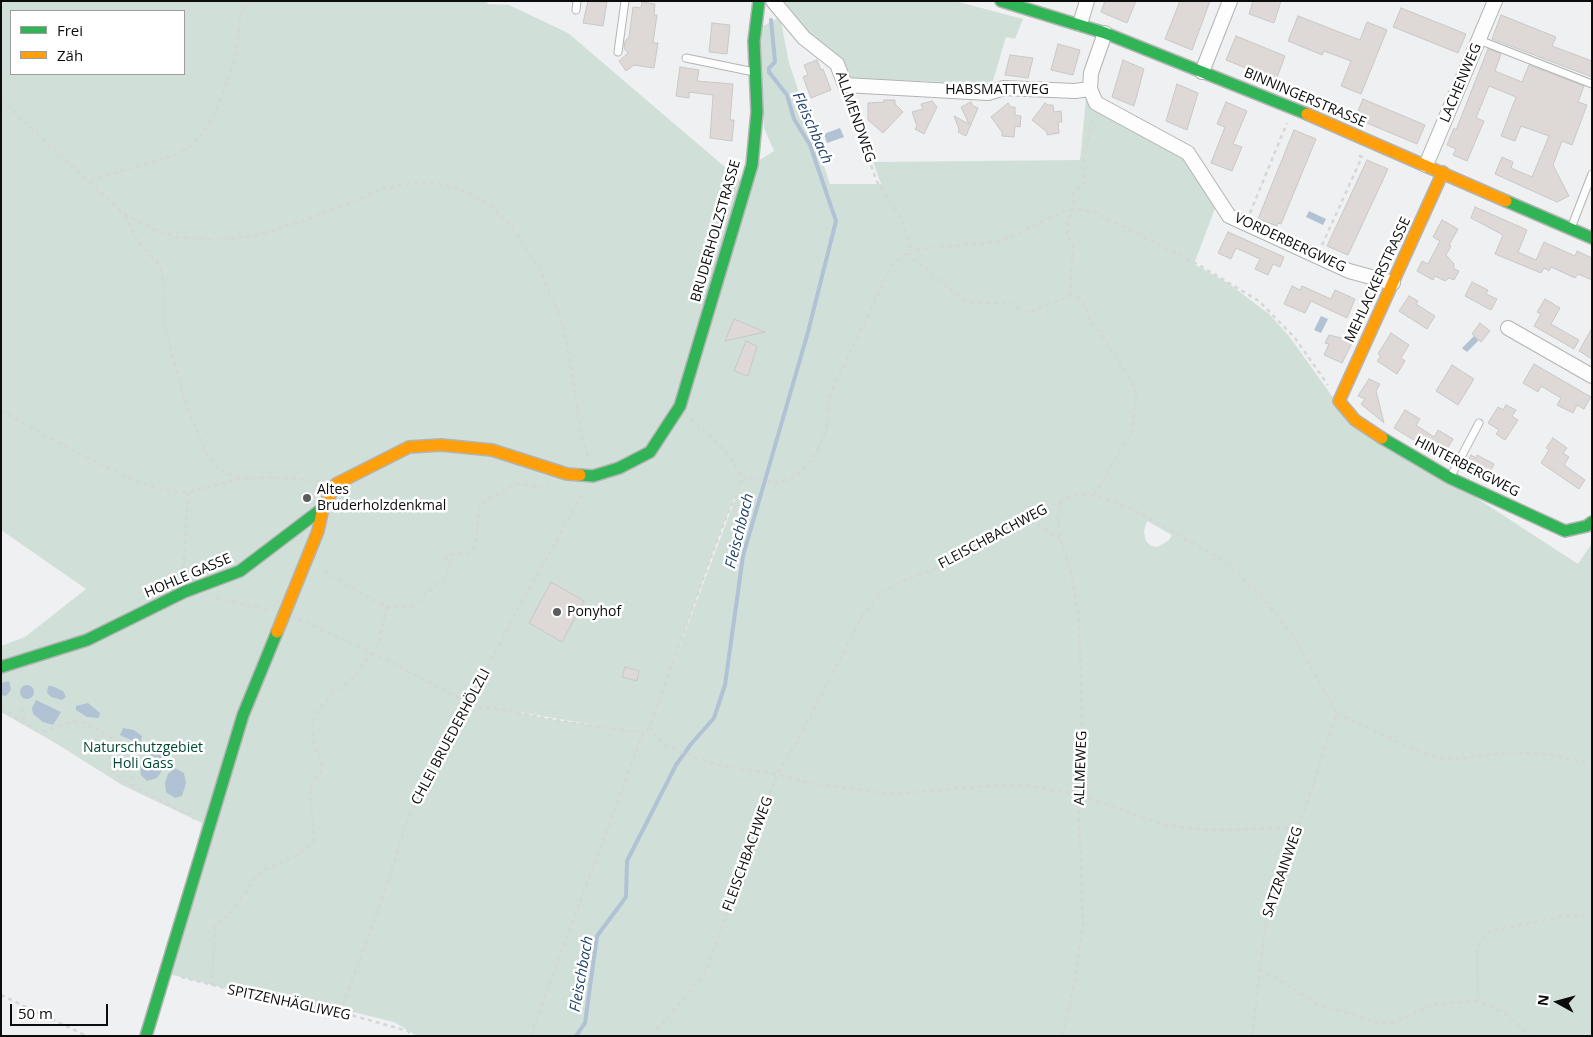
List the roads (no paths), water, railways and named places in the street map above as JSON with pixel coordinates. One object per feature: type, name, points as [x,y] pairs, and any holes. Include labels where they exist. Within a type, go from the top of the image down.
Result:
[{"type":"street","name":"BRUDERHOLZSTRASSE","points":[[336,484],[409,447],[441,445],[492,450],[567,474],[593,476],[619,468],[650,452],[680,406],[752,165],[757,112],[754,41],[759,1]]},
{"type":"street","name":"ALLMENDWEG","points":[[773,1],[804,38],[837,64],[845,86]]},
{"type":"street","name":"BINNINGERSTRASSE","points":[[1001,1],[1105,33],[1293,108],[1592,238]]},
{"type":"street","points":[[1080,24],[1087,1]]},
{"type":"street","points":[[1202,72],[1230,1]]},
{"type":"street","name":"LACHENWEG","points":[[1426,165],[1495,1]]},
{"type":"street","points":[[1090,89],[1091,73],[1105,33]]},
{"type":"street","name":"HABSMATTWEG","points":[[845,86],[988,93],[1004,88],[1076,91],[1090,89]]},
{"type":"street","name":"VORDERBERGWEG","points":[[1090,89],[1096,103],[1188,153],[1229,216],[1365,277],[1393,283]]},
{"type":"street","name":"MEHLACKERSTRASSE","points":[[1339,401],[1443,172]]},
{"type":"street","points":[[1508,328],[1592,376]]},
{"type":"street","name":"HINTERBERGWEG","points":[[1339,401],[1355,420],[1408,455],[1450,478],[1565,531],[1587,526],[1592,522]]},
{"type":"street","name":"HOHLE GASSE","points":[[1,667],[87,640],[184,592],[240,572],[323,508],[336,484]]},
{"type":"street","points":[[146,1036],[243,715],[307,560],[318,531],[323,508]]},
{"type":"lane","points":[[576,10],[577,1]]},
{"type":"lane","points":[[618,52],[625,1]]},
{"type":"lane","points":[[1479,40],[1592,84]]},
{"type":"lane","points":[[686,58],[755,72]]},
{"type":"lane","points":[[1571,229],[1592,174]]},
{"type":"lane","points":[[1450,478],[1479,423]]},
{"type":"water","points":[[840,128],[844,137],[827,143],[824,134]]},
{"type":"water","points":[[1309,211],[1326,219],[1323,225],[1306,217]]},
{"type":"water","points":[[1321,316],[1328,319],[1321,333],[1314,330]]},
{"type":"water","points":[[1474,336],[1479,340],[1467,352],[1462,348]]},
{"type":"water","points":[[9,681],[11,690],[6,696],[1,695],[1,683]]},
{"type":"water","points":[[27,685],[32,687],[34,692],[32,697],[27,699],[22,697],[20,692],[22,687]]},
{"type":"water","points":[[48,686],[63,691],[66,697],[62,700],[51,697],[47,693]]},
{"type":"water","points":[[36,700],[61,712],[53,725],[43,722],[33,714],[32,708]]},
{"type":"water","points":[[88,703],[100,713],[99,718],[87,717],[76,710],[76,706]]},
{"type":"water","points":[[123,728],[134,730],[142,736],[141,741],[137,743],[120,735]]},
{"type":"water","points":[[155,750],[170,759],[171,764],[163,769],[157,778],[147,781],[141,775],[140,765],[152,758],[149,751]]},
{"type":"water","points":[[175,768],[184,773],[186,783],[182,796],[175,798],[166,792],[165,783],[168,774]]},
{"type":"waterway","name":"Fleischbach","points":[[576,1036],[585,1023],[597,936],[626,897],[627,861],[676,765],[691,744],[714,718],[725,685],[743,556],[808,332],[836,221],[810,145],[794,119],[787,95],[769,72],[769,68],[775,62],[771,20]]},
{"type":"place","name":"Altes Bruderholzdenkmal","points":[[307,498]]},
{"type":"place","name":"Ponyhof","points":[[557,612]]},
{"type":"park label","name":"Naturschutzgebiet Holi Gass","points":[[143,756]]}]
